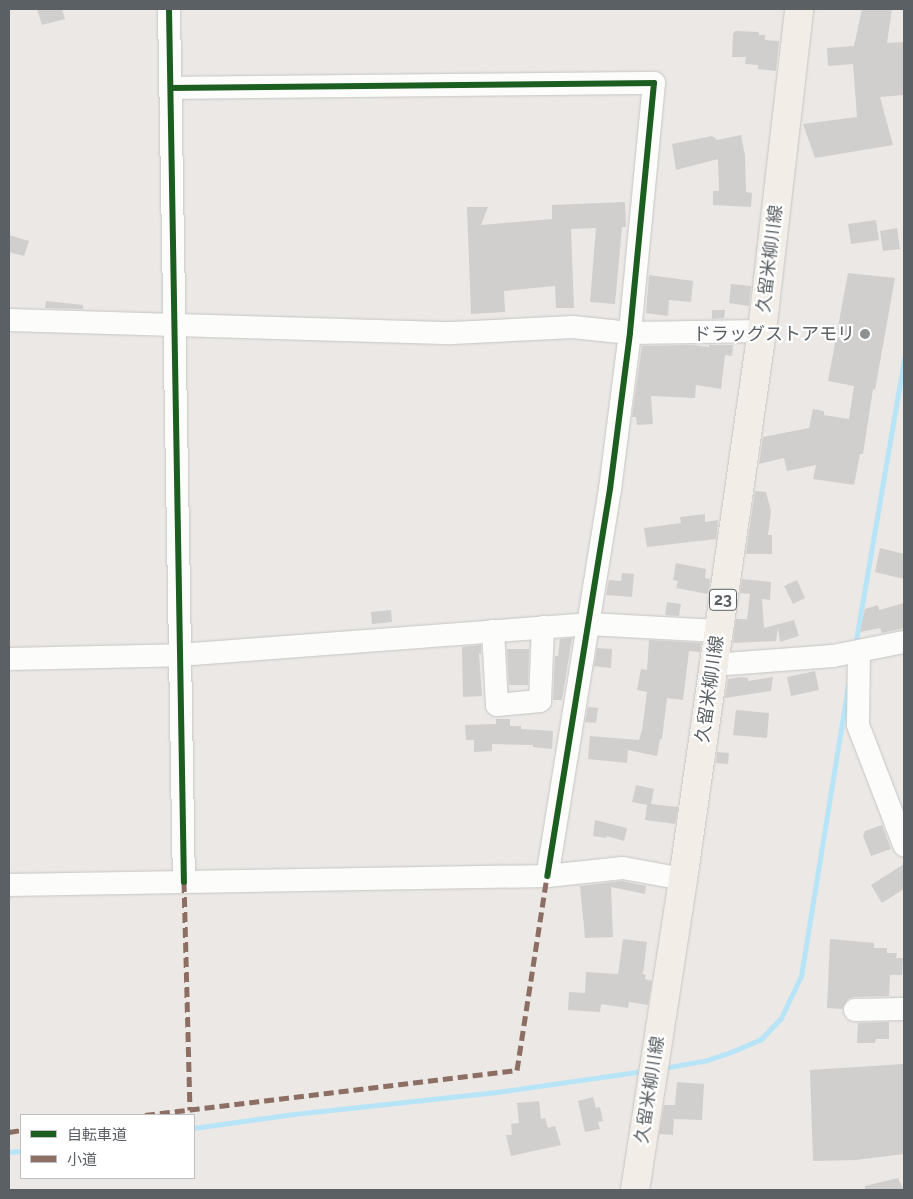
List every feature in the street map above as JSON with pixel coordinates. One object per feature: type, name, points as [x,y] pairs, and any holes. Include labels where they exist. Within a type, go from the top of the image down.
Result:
[{"type":"main road","name":"久留米柳川線","points":[[634,1190],[683,879],[762,331],[799,9]]},
{"type":"street","points":[[169,9],[172,88],[179,655],[184,882]]},
{"type":"street","points":[[172,88],[654,83],[630,333],[610,489],[547,876]]},
{"type":"street","points":[[9,320],[452,333],[573,328],[630,333],[762,331]]},
{"type":"street","points":[[9,659],[179,655],[588,624],[718,631]]},
{"type":"street","points":[[493,631],[497,705],[540,701],[543,627]]},
{"type":"street","points":[[714,666],[833,656],[904,642]]},
{"type":"street","points":[[859,652],[858,725],[904,845]]},
{"type":"street","points":[[9,885],[547,876],[623,868],[683,879]]},
{"type":"street","points":[[855,1010],[904,1009]]},
{"type":"building","points":[[37,9],[62,9],[65,19],[42,25]]},
{"type":"building","points":[[862,9],[892,9],[887,43],[904,42],[904,95],[880,97],[893,145],[815,158],[803,124],[857,117],[853,64],[828,66],[827,48],[854,46]]},
{"type":"building","points":[[735,31],[759,32],[759,35],[765,35],[765,40],[779,41],[776,71],[758,69],[758,65],[745,64],[746,57],[732,57],[733,34]]},
{"type":"building","points":[[741,135],[745,156],[746,192],[752,193],[751,207],[713,205],[713,191],[719,191],[718,159],[676,170],[672,144],[712,136],[717,140]]},
{"type":"building","points":[[625,202],[626,227],[622,227],[615,304],[590,302],[596,228],[571,229],[574,308],[556,308],[555,286],[504,291],[505,312],[471,314],[467,207],[488,207],[481,225],[552,219],[552,205]]},
{"type":"building","points":[[876,220],[879,240],[851,244],[848,224]]},
{"type":"building","points":[[897,228],[900,249],[883,251],[880,231]]},
{"type":"building","points":[[9,235],[29,241],[24,256],[9,252]]},
{"type":"building","points":[[848,273],[895,278],[875,390],[873,389],[863,454],[860,454],[854,485],[813,479],[816,465],[787,471],[784,458],[759,464],[763,437],[809,428],[813,409],[824,411],[824,415],[849,419],[854,386],[828,381]]},
{"type":"building","points":[[649,275],[693,281],[691,302],[669,300],[668,316],[646,313]]},
{"type":"building","points":[[731,284],[751,286],[749,306],[729,303]]},
{"type":"building","points":[[46,301],[83,305],[83,309],[45,308]]},
{"type":"building","points":[[712,310],[725,310],[724,318],[712,319]]},
{"type":"building","points":[[693,345],[709,347],[709,345],[733,345],[732,356],[725,355],[721,389],[696,385],[695,398],[651,396],[653,424],[637,425],[636,417],[632,417],[642,346]]},
{"type":"building","points":[[755,491],[766,492],[771,511],[768,535],[772,535],[772,554],[746,554]]},
{"type":"building","points":[[705,514],[705,522],[718,520],[716,539],[647,547],[644,528],[681,523],[680,517]]},
{"type":"building","points":[[880,548],[904,554],[904,579],[875,572]]},
{"type":"building","points":[[676,563],[706,569],[705,578],[710,579],[708,594],[676,588],[678,581],[673,580]]},
{"type":"building","points":[[622,573],[634,574],[632,597],[606,595],[609,580],[621,581]]},
{"type":"building","points":[[742,579],[771,582],[770,600],[762,599],[764,628],[794,620],[799,636],[780,642],[778,627],[776,641],[733,643],[736,619],[747,619],[750,594],[740,593]]},
{"type":"building","points":[[797,580],[805,598],[793,604],[784,586]]},
{"type":"building","points":[[667,602],[681,604],[679,616],[665,615]]},
{"type":"building","points":[[904,603],[904,628],[882,633],[880,628],[860,632],[865,609],[878,605],[879,610]]},
{"type":"building","points":[[391,610],[392,622],[372,624],[371,612]]},
{"type":"building","points":[[572,638],[562,700],[553,700],[555,656],[558,656],[560,639]]},
{"type":"building","points":[[649,640],[701,643],[700,652],[689,651],[683,700],[667,698],[662,739],[660,739],[657,756],[628,750],[627,763],[588,759],[590,736],[639,740],[647,692],[637,690],[641,669],[647,670]]},
{"type":"building","points":[[481,645],[481,654],[479,654],[482,696],[463,697],[462,647]]},
{"type":"building","points":[[597,648],[612,649],[611,668],[594,666]]},
{"type":"building","points":[[507,649],[529,649],[528,685],[509,685]]},
{"type":"building","points":[[815,671],[819,690],[791,696],[787,677]]},
{"type":"building","points":[[773,677],[771,691],[725,698],[728,679],[748,678],[748,681]]},
{"type":"building","points":[[588,707],[598,708],[596,723],[585,722]]},
{"type":"building","points":[[736,710],[769,713],[767,738],[733,735]]},
{"type":"building","points":[[496,719],[510,719],[510,726],[521,726],[521,729],[553,731],[552,749],[533,747],[533,745],[492,744],[492,751],[474,752],[474,740],[466,740],[465,725],[496,724]]},
{"type":"building","points":[[717,752],[729,753],[728,764],[716,763]]},
{"type":"building","points":[[636,785],[654,789],[651,804],[678,807],[675,824],[645,820],[647,805],[632,802]]},
{"type":"building","points":[[595,820],[627,828],[624,841],[606,836],[606,838],[593,836]]},
{"type":"building","points":[[882,825],[891,849],[871,856],[863,836],[865,831]]},
{"type":"building","points":[[904,864],[904,889],[882,903],[871,885]]},
{"type":"building","points":[[622,881],[646,886],[645,894],[611,887],[613,937],[585,938],[580,886]]},
{"type":"building","points":[[623,939],[647,942],[643,974],[646,975],[645,979],[652,981],[648,1005],[629,1002],[628,1008],[601,1004],[600,1012],[568,1010],[569,992],[585,993],[586,972],[618,974]]},
{"type":"building","points":[[830,939],[874,943],[874,948],[887,948],[887,953],[897,953],[896,958],[903,958],[902,975],[890,975],[889,996],[854,997],[848,999],[842,1009],[827,1008]]},
{"type":"building","points":[[889,1022],[889,1039],[876,1039],[875,1043],[857,1043],[858,1023]]},
{"type":"building","points":[[904,1064],[904,1154],[856,1160],[813,1161],[810,1070]]},
{"type":"building","points":[[677,1082],[704,1084],[702,1120],[674,1119],[673,1135],[659,1134],[664,1105],[675,1105]]},
{"type":"building","points":[[593,1097],[596,1108],[600,1107],[603,1121],[598,1122],[600,1129],[585,1132],[578,1101]]},
{"type":"building","points":[[539,1101],[541,1119],[545,1118],[548,1128],[555,1126],[561,1145],[511,1156],[506,1135],[512,1135],[511,1124],[519,1123],[517,1103]]},
{"type":"building","points":[[898,1178],[904,1190],[865,1190],[865,1186]]},
{"type":"waterway","points":[[855,646],[904,358]]},
{"type":"waterway","points":[[664,1068],[708,1060],[731,1052],[761,1039],[781,1018],[801,976],[848,685]]},
{"type":"waterway","points":[[195,1128],[294,1114],[497,1092],[644,1071]]},
{"type":"waterway","points":[[9,1152],[20,1151]]},
{"type":"marked path","points":[[153,1114],[517,1070],[547,876]]},
{"type":"marked path","points":[[184,882],[190,1110]]},
{"type":"marked path","points":[[9,1132],[20,1130]]},
{"type":"cycle path","points":[[169,9],[184,882]]},
{"type":"cycle path","points":[[172,88],[654,83],[630,333],[610,489],[547,876]]},
{"type":"place","name":"ドラッグストアモリ","points":[[865,334]]}]
